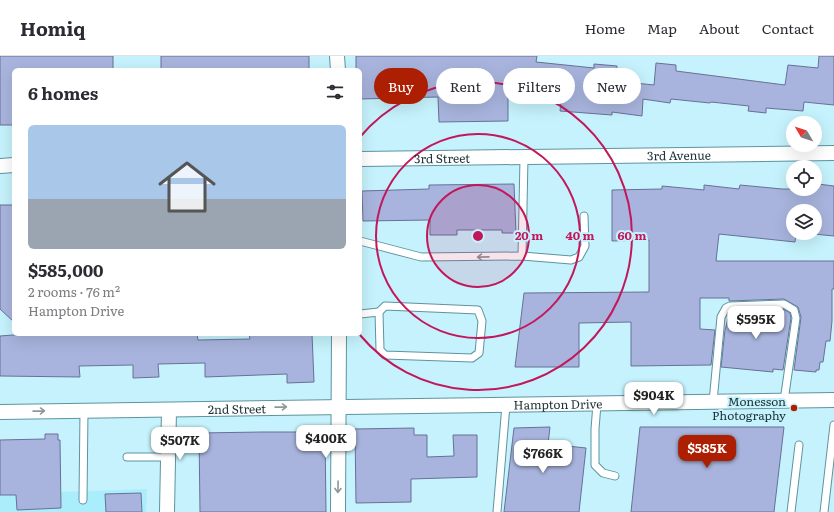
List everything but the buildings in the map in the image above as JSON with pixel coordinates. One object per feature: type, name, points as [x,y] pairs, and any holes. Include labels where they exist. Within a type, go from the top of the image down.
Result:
[{"type":"street","points":[[337,56],[338,68]]},
{"type":"street","name":"3rd Avenue","points":[[524,158],[834,153]]},
{"type":"street","name":"3rd Street","points":[[362,159],[524,158]]},
{"type":"street","points":[[0,166],[12,165]]},
{"type":"street","points":[[338,512],[339,336]]},
{"type":"street","name":"Hampton Drive","points":[[474,406],[834,400]]},
{"type":"street","name":"2nd Street","points":[[0,412],[339,406],[474,406]]},
{"type":"street","points":[[167,512],[169,410]]},
{"type":"lane","points":[[522,256],[524,158]]},
{"type":"lane","points":[[362,242],[421,257],[522,256],[571,260],[579,257],[585,246],[584,216]]},
{"type":"lane","points":[[713,402],[721,317],[726,308],[730,306],[784,304],[794,310],[796,318],[784,401]]},
{"type":"lane","points":[[362,314],[379,312],[384,306],[478,310],[482,321],[479,353],[472,358],[385,355],[380,350],[379,312]]},
{"type":"lane","points":[[597,404],[595,465],[603,473],[615,476]]},
{"type":"lane","points":[[497,512],[506,405]]},
{"type":"lane","points":[[82,500],[84,411]]},
{"type":"lane","points":[[824,512],[834,425]]},
{"type":"lane","points":[[791,512],[799,445]]},
{"type":"lane","points":[[127,457],[168,457]]},
{"type":"shaded area","points":[[147,489],[146,512],[0,512],[0,494]]},
{"type":"place","name":"Monesson Photography","points":[[794,408]]}]
